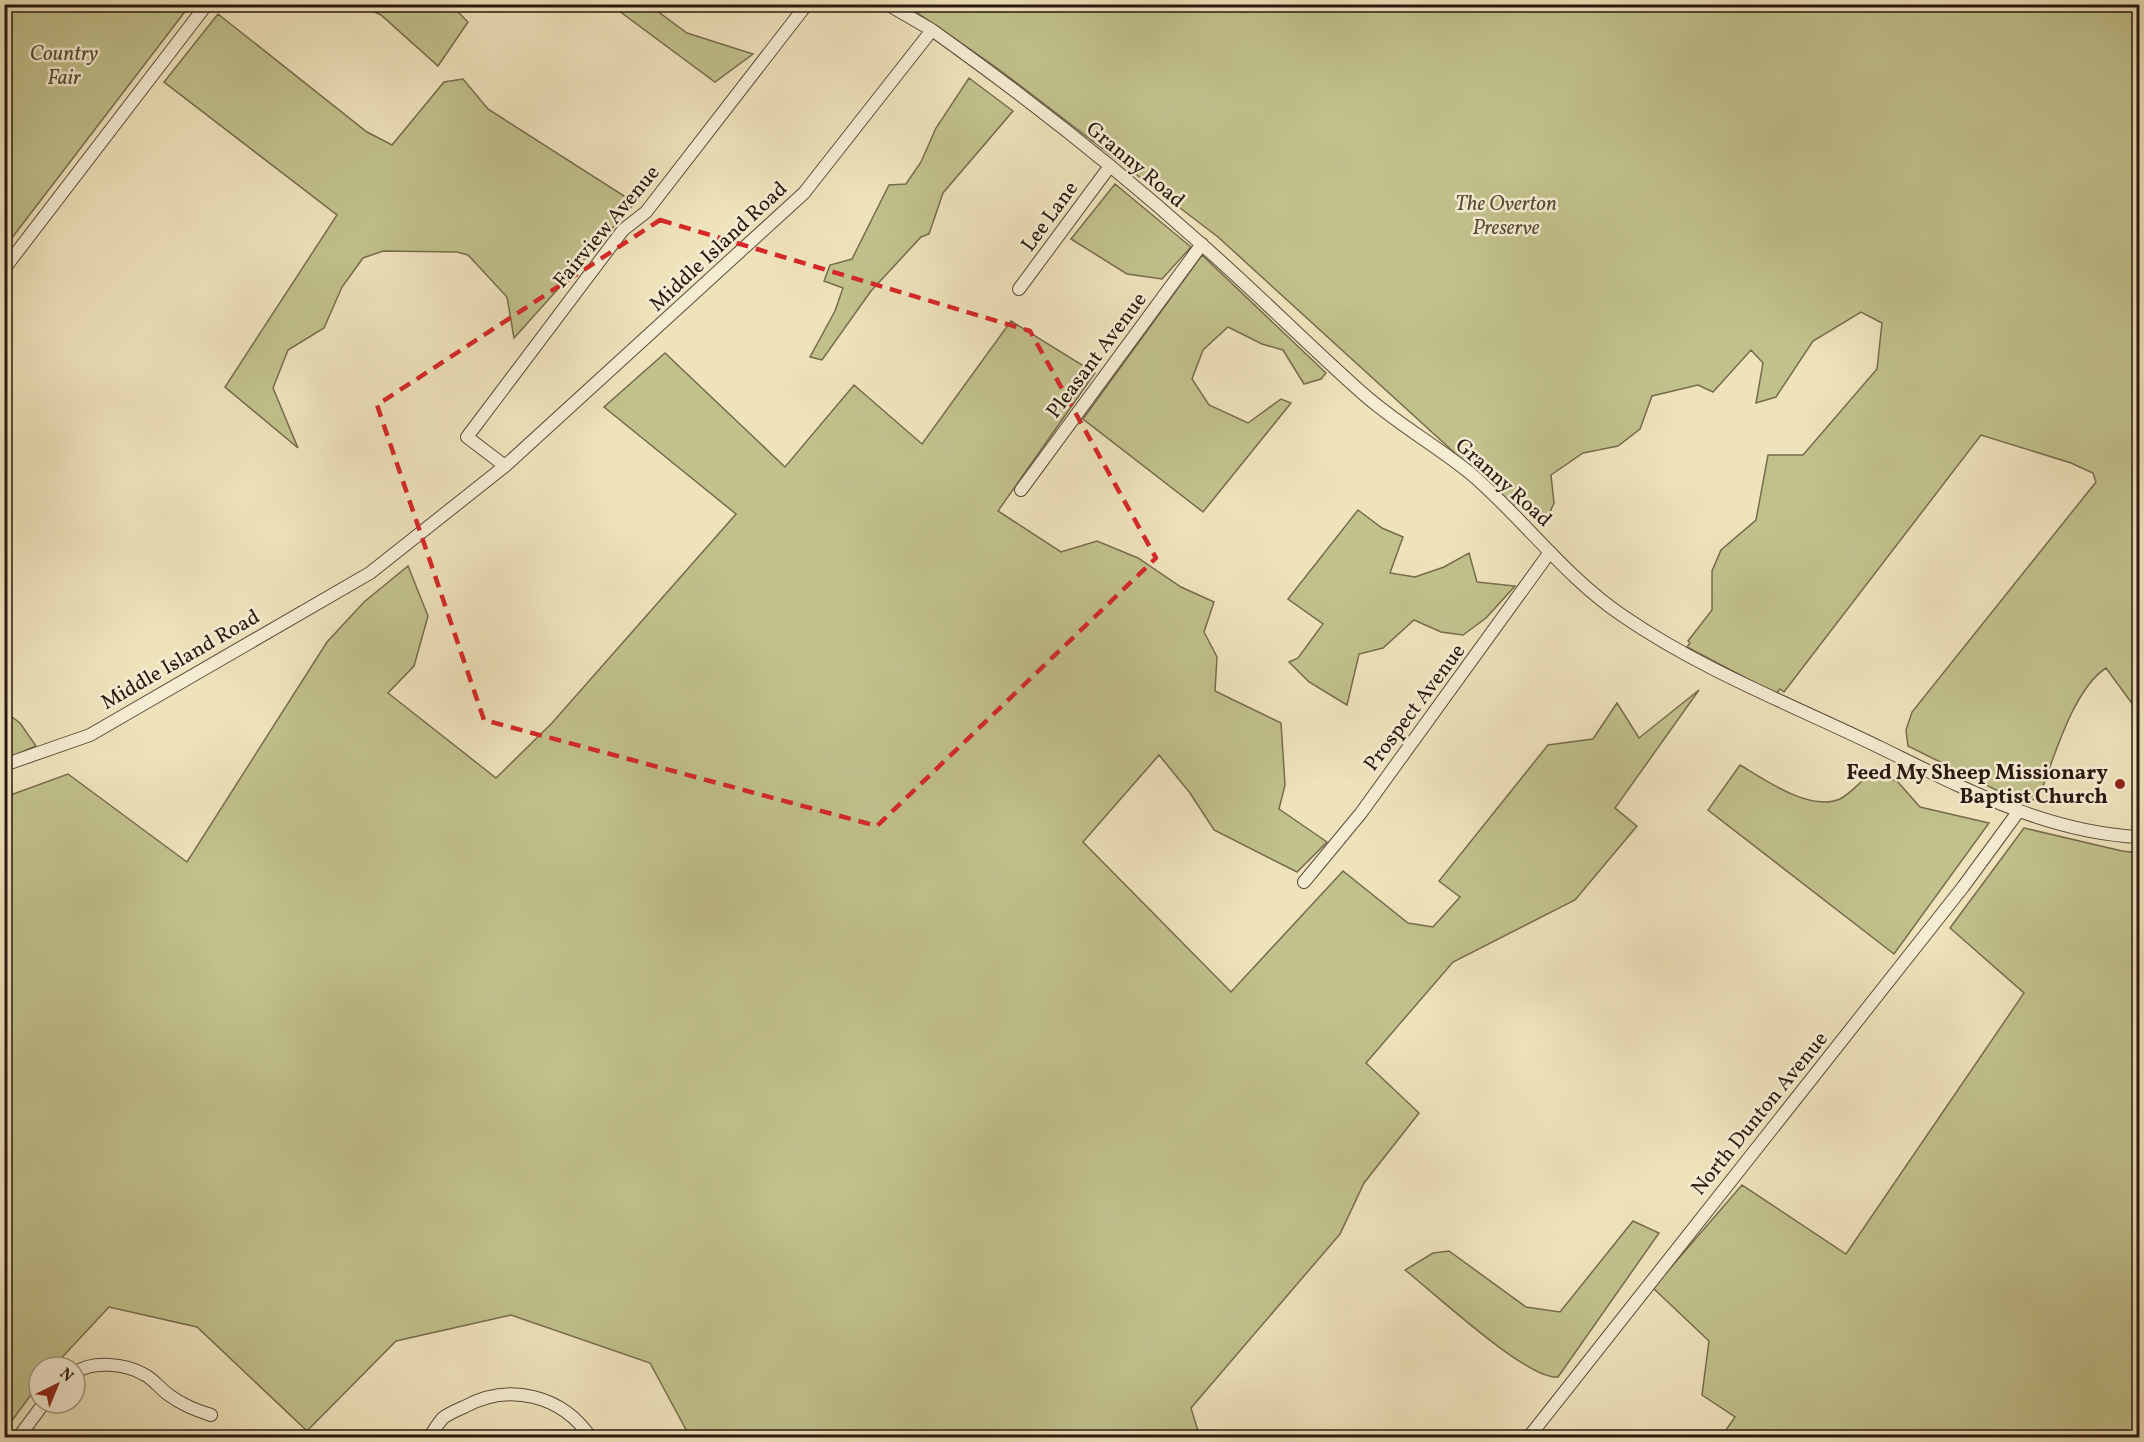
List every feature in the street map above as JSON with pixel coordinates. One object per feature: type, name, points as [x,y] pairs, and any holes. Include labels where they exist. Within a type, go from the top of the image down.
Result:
[{"type":"street","points":[[4,269],[207,4]]},
{"type":"street","name":"Fairview Avenue","points":[[505,466],[467,437],[623,230],[646,212],[807,4]]},
{"type":"street","name":"Granny Road","points":[[887,4],[932,30],[1110,166],[1202,244],[1367,397],[1473,476],[1550,552],[1622,616],[1678,650],[1783,704],[2018,812],[2108,835],[2139,837]]},
{"type":"street","name":"Middle Island Road","points":[[4,765],[90,735],[370,573],[505,466],[804,194],[932,30]]},
{"type":"street","name":"Lee Lane","points":[[1019,289],[1110,166]]},
{"type":"street","name":"Pleasant Avenue","points":[[1021,490],[1202,244]]},
{"type":"street","name":"Prospect Avenue","points":[[1304,882],[1361,813],[1550,552]]},
{"type":"street","name":"North Dunton Avenue","points":[[1528,1437],[1963,887],[2018,812]]},
{"type":"street","points":[[87,1370],[100,1366],[121,1366],[144,1374],[169,1396],[192,1409],[211,1414]]},
{"type":"street","points":[[429,1437],[443,1418],[477,1400],[516,1392],[549,1401],[579,1420],[591,1437]]},
{"type":"street","points":[[18,1437],[35,1415]]},
{"type":"highlighted area","points":[[660,220],[1030,331],[1156,558],[877,826],[484,720],[377,405]]},
{"type":"green space","name":"Country Fair","points":[[4,5],[190,5],[5,247],[4,247]]},
{"type":"green space","points":[[360,5],[451,5],[468,22],[438,66],[381,15]]},
{"type":"green space","points":[[611,5],[649,5],[687,33],[753,54],[715,82]]},
{"type":"green space","name":"The Overton Preserve","points":[[906,5],[2139,5],[2139,713],[2106,668],[2094,678],[2073,709],[2038,799],[2020,802],[1908,746],[1906,730],[1912,712],[2096,482],[2093,473],[2071,463],[1981,435],[1784,692],[1780,689],[1776,694],[1687,647],[1690,643],[1688,641],[1712,610],[1712,571],[1721,550],[1756,520],[1768,455],[1803,455],[1877,369],[1882,323],[1861,312],[1813,341],[1776,397],[1756,403],[1763,363],[1751,350],[1713,392],[1698,385],[1652,396],[1640,429],[1618,446],[1583,453],[1551,475],[1554,503],[1546,521],[1521,499],[1513,506],[1218,237],[997,68]]},
{"type":"green space","points":[[218,14],[367,132],[392,145],[444,82],[463,79],[488,109],[635,203],[514,338],[507,297],[468,255],[457,252],[383,251],[363,258],[342,287],[324,328],[288,350],[273,388],[298,448],[225,387],[337,215],[164,82]]},
{"type":"green space","points":[[969,78],[1013,111],[943,193],[929,234],[921,237],[871,291],[822,360],[810,357],[835,311],[843,288],[824,281],[830,265],[852,259],[889,185],[906,184],[921,162],[936,128]]},
{"type":"green space","points":[[1115,184],[1191,247],[1162,279],[1127,274],[1071,239]]},
{"type":"green space","points":[[1202,255],[1326,373],[1321,379],[1304,384],[1283,350],[1262,344],[1228,327],[1203,350],[1192,379],[1209,405],[1248,423],[1281,399],[1291,403],[1203,512],[1083,419]]},
{"type":"green space","points":[[1011,321],[1095,373],[998,511],[1061,552],[1097,541],[1138,558],[1181,587],[1214,602],[1204,632],[1217,657],[1215,691],[1281,723],[1285,785],[1279,809],[1327,842],[1297,872],[1214,830],[1190,793],[1159,755],[1083,842],[1231,992],[1343,871],[1408,923],[1433,927],[1460,897],[1439,881],[1548,745],[1593,739],[1617,703],[1639,738],[1699,690],[1615,808],[1637,826],[1575,900],[1453,962],[1366,1063],[1419,1113],[1364,1183],[1340,1234],[1191,1408],[1198,1431],[1195,1437],[690,1437],[650,1363],[511,1315],[396,1341],[307,1431],[197,1327],[109,1307],[64,1355],[27,1355],[27,1400],[5,1430],[5,797],[68,774],[187,862],[327,642],[364,602],[408,566],[428,616],[414,666],[388,693],[496,778],[552,723],[736,514],[604,407],[665,353],[785,467],[854,385],[922,444]]},
{"type":"green space","points":[[1358,510],[1382,528],[1403,537],[1390,573],[1415,577],[1444,567],[1469,553],[1477,582],[1515,586],[1486,618],[1463,635],[1441,632],[1414,620],[1383,648],[1359,654],[1347,705],[1309,682],[1289,662],[1298,658],[1323,624],[1288,599]]},
{"type":"green space","points":[[4,711],[20,723],[36,746],[5,759]]},
{"type":"green space","points":[[1740,765],[1775,786],[1815,801],[1828,802],[1840,799],[1869,775],[1897,781],[1920,807],[1989,823],[1894,954],[1708,810]]},
{"type":"green space","points":[[2024,828],[2139,853],[2139,1437],[1721,1437],[1735,1417],[1702,1395],[1709,1341],[1653,1288],[1742,1185],[1846,1254],[2024,993],[1950,928]]},
{"type":"green space","points":[[1633,1221],[1659,1233],[1558,1377],[1544,1374],[1525,1365],[1503,1350],[1405,1270],[1433,1253],[1449,1251],[1526,1307],[1560,1312]]},
{"type":"place","name":"Feed My Sheep Missionary Baptist Church","points":[[2120,784]]}]
